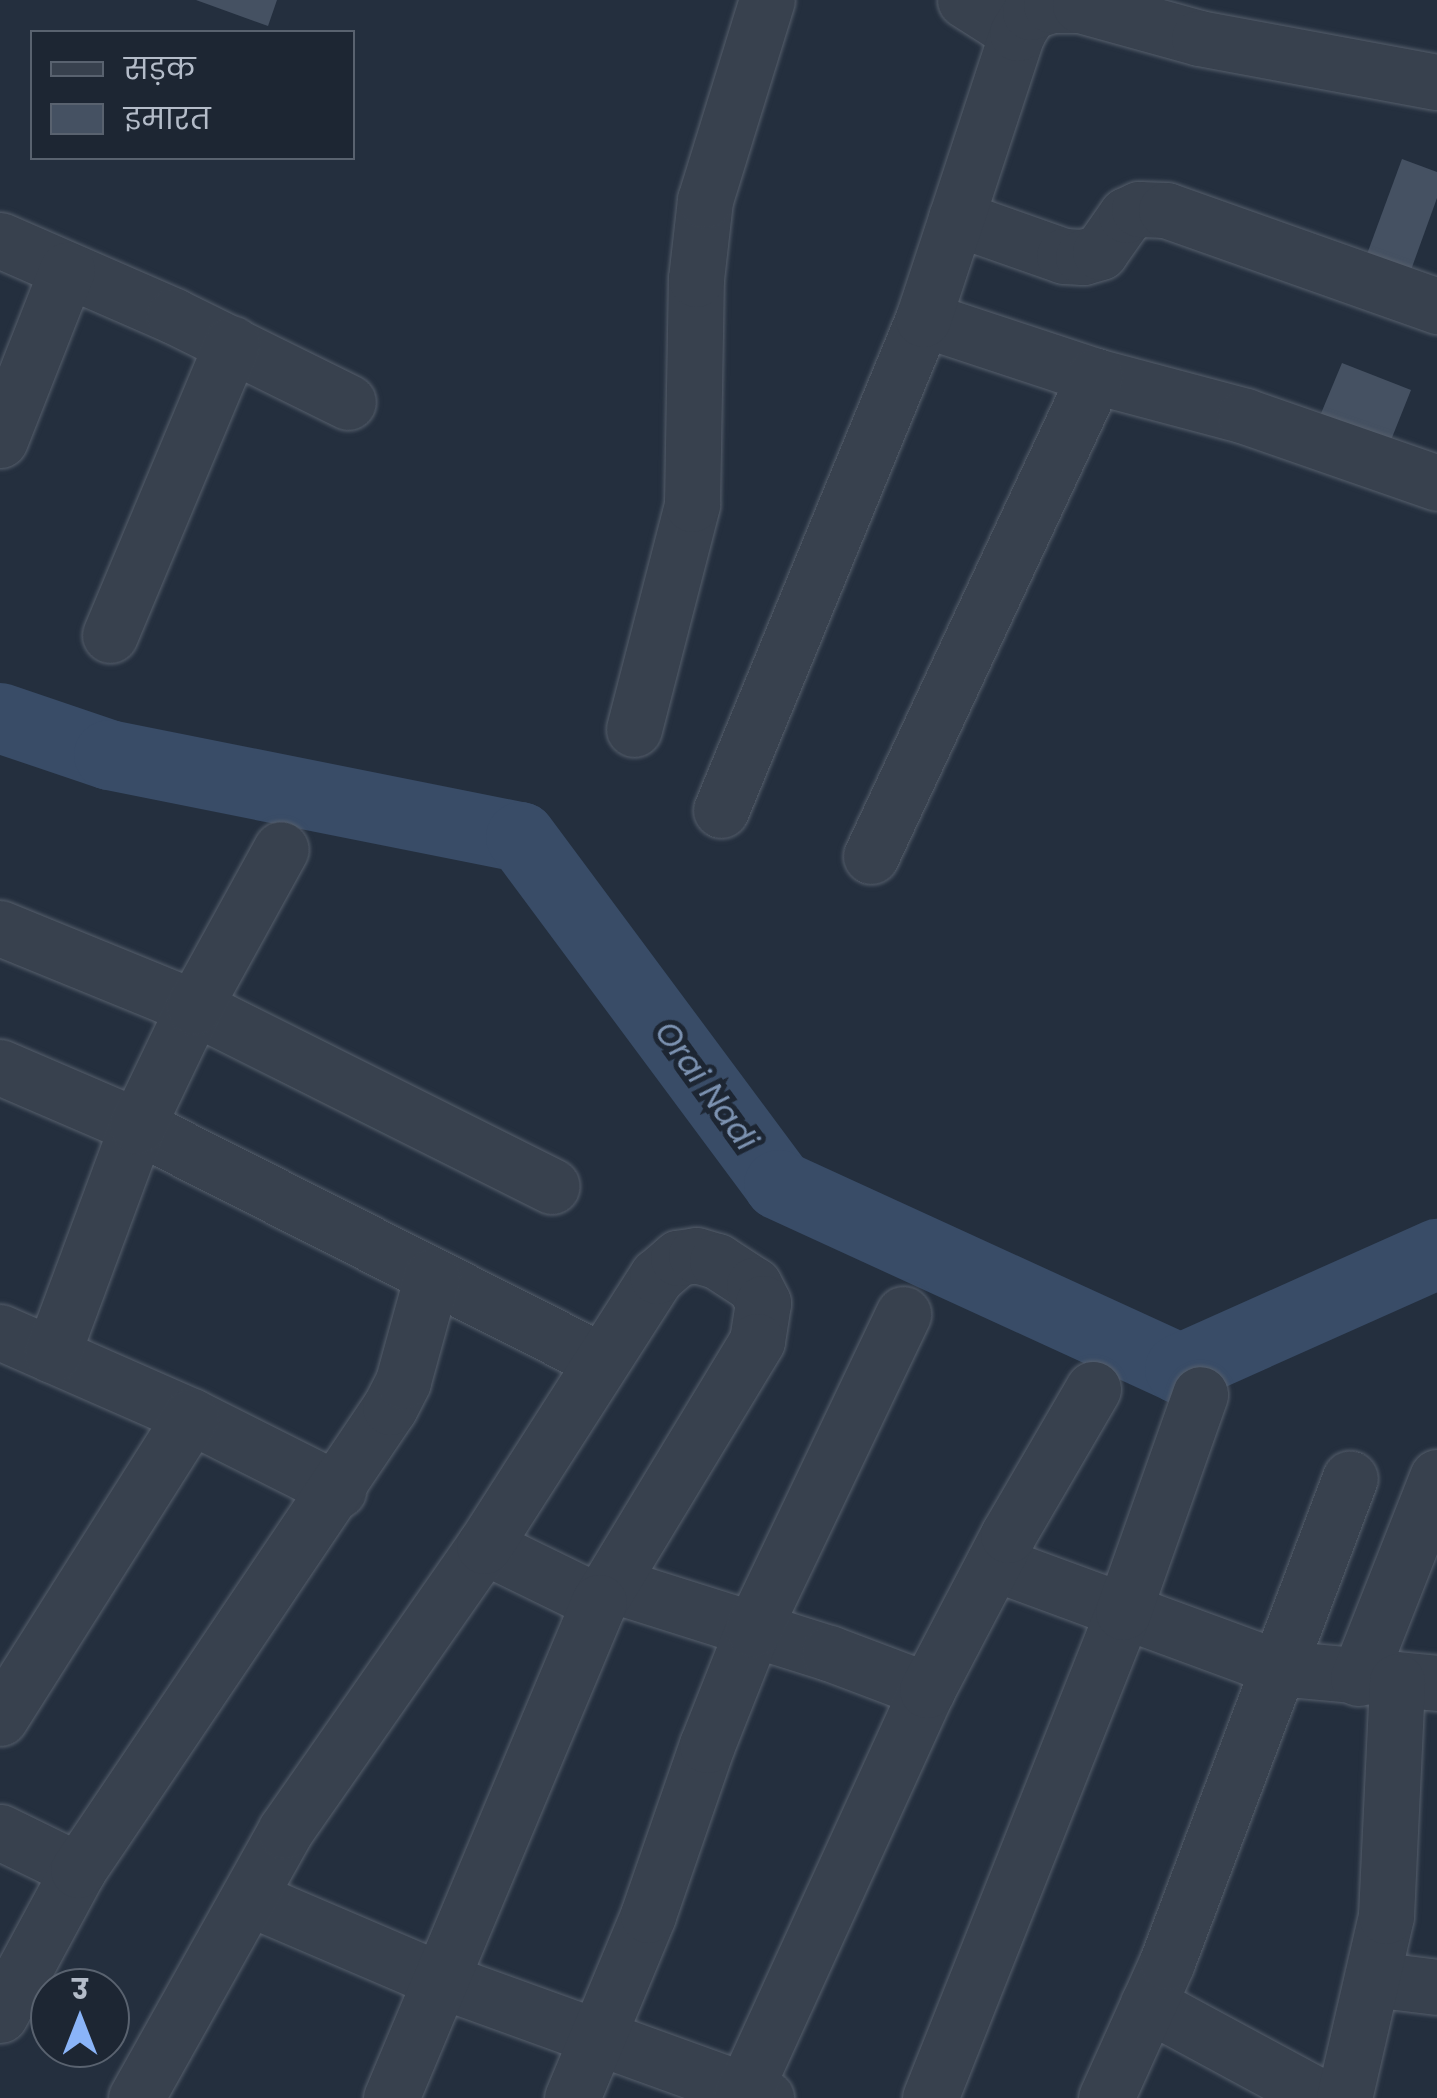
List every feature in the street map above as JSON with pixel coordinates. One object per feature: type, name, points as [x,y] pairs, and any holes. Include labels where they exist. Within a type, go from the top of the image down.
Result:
[{"type":"street","points":[[634,729],[692,504],[696,279],[705,200],[767,0]]},
{"type":"street","points":[[965,0],[1018,33]]},
{"type":"street","points":[[721,810],[924,319],[1018,33],[1030,12],[1051,5],[1080,5],[1199,38],[1437,82]]},
{"type":"street","points":[[956,218],[1064,256],[1083,257],[1100,252],[1126,215],[1138,208],[1166,210],[1437,306]]},
{"type":"street","points":[[0,240],[232,344],[348,402]]},
{"type":"street","points":[[0,440],[68,270]]},
{"type":"street","points":[[924,319],[1095,376],[1245,416],[1437,483]]},
{"type":"street","points":[[110,635],[232,344]]},
{"type":"street","points":[[872,856],[1095,376]]},
{"type":"street","points":[[282,849],[194,1007],[137,1126],[16,1348],[192,1416],[338,1490]]},
{"type":"street","points":[[0,928],[194,1007],[552,1186]]},
{"type":"street","points":[[0,1066],[137,1126],[600,1360]]},
{"type":"street","points":[[154,2093],[248,1898],[285,1831],[484,1546],[600,1360],[657,1276],[678,1258],[696,1255],[718,1261],[754,1285],[763,1303],[757,1341],[605,1593],[391,2098]]},
{"type":"street","points":[[0,2015],[78,1870],[338,1490],[403,1382],[432,1276]]},
{"type":"street","points":[[572,2098],[648,1915],[706,1744],[753,1629],[903,1314]]},
{"type":"street","points":[[248,1898],[440,1980],[750,2095],[928,1690],[1093,1388]]},
{"type":"street","points":[[930,2098],[1123,1612],[1200,1394]]},
{"type":"street","points":[[0,1718],[192,1416]]},
{"type":"street","points":[[1344,2098],[1386,1916],[1398,1681],[1437,1477]]},
{"type":"street","points":[[1106,2098],[1148,2004],[1350,1478]]},
{"type":"street","points":[[484,1546],[605,1593],[753,1629],[928,1690]]},
{"type":"street","points":[[994,1563],[1279,1668],[1398,1681]]},
{"type":"street","points":[[0,1832],[78,1870]]},
{"type":"street","points":[[1373,1980],[1437,1987]]},
{"type":"street","points":[[1148,2004],[1322,2098]]},
{"type":"building","points":[[196,0],[277,0],[268,26]]},
{"type":"building","points":[[1402,159],[1437,172],[1437,198],[1407,281],[1363,265]]},
{"type":"building","points":[[1342,363],[1411,390],[1387,450],[1317,423]]},
{"type":"waterway","name":"Orai Nadi","points":[[0,718],[109,755],[521,837],[779,1185],[1180,1369],[1437,1254]]}]
